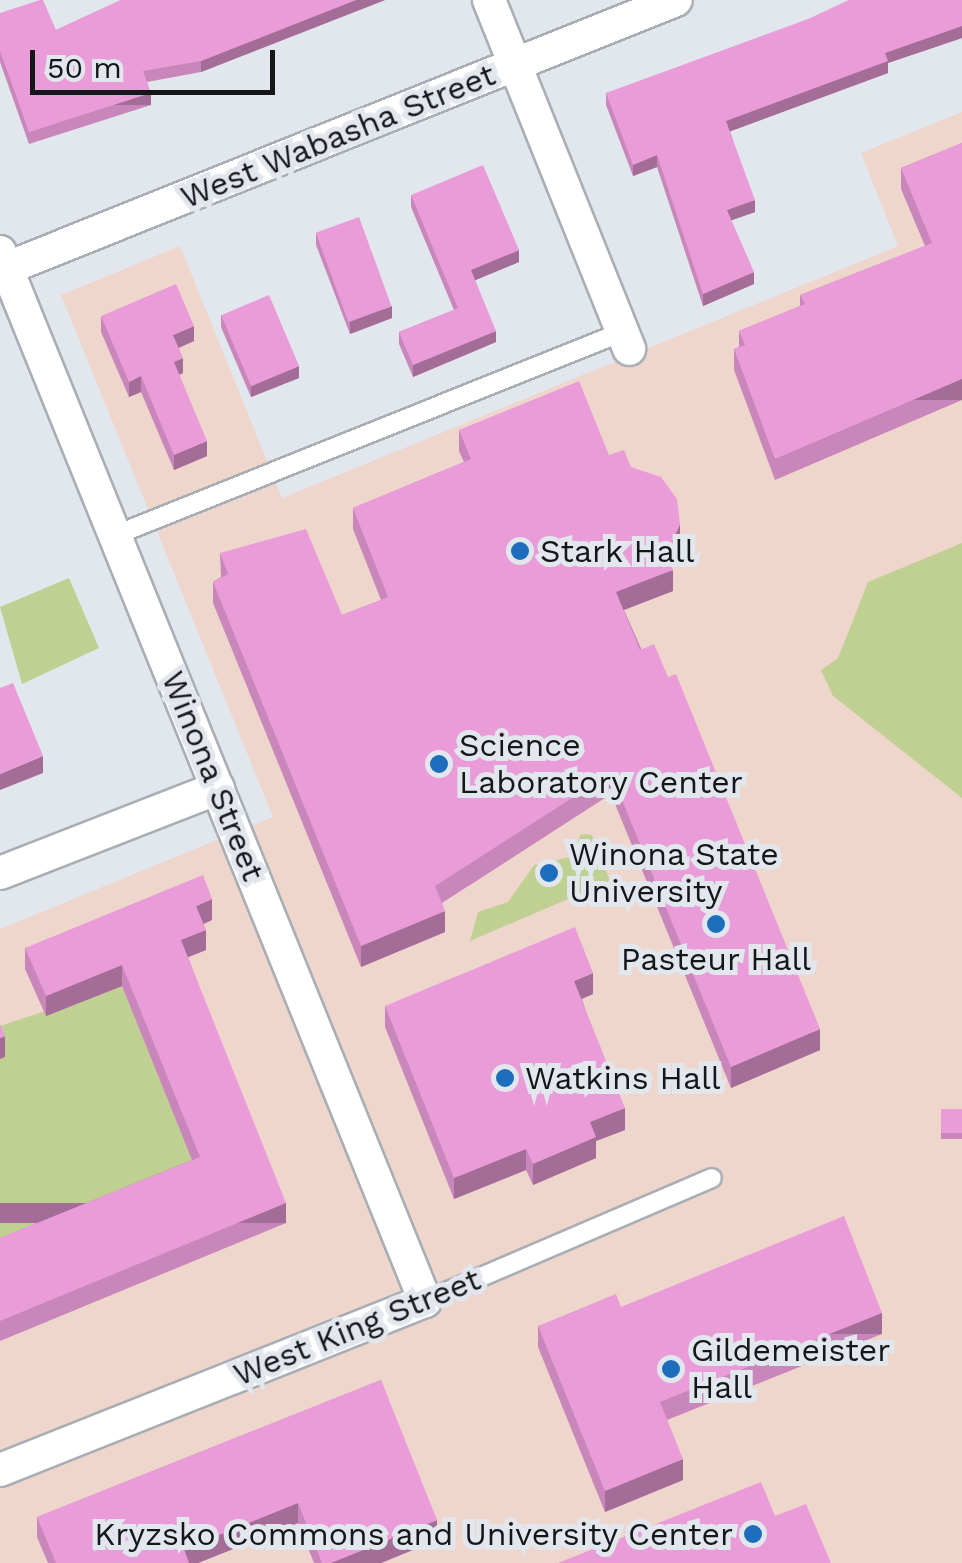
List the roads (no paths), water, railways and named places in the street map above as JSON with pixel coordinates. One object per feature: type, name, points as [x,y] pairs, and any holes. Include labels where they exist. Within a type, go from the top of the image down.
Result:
[{"type":"street","points":[[489,0],[625,340]]},
{"type":"street","name":"West Wabasha Street","points":[[2,264],[676,0]]},
{"type":"street","name":"Winona Street","points":[[2,264],[116,535],[425,1301]]},
{"type":"street","points":[[0,873],[218,788]]},
{"type":"street","name":"West King Street","points":[[0,1470],[425,1301]]},
{"type":"lane","points":[[116,535],[625,340]]},
{"type":"lane","name":"West King Street","points":[[425,1301],[712,1178]]},
{"type":"place","name":"Stark Hall","points":[[520,551]]},
{"type":"place","name":"Science Laboratory Center","points":[[439,764]]},
{"type":"place","name":"Winona State University","points":[[549,873]]},
{"type":"place","name":"Pasteur Hall","points":[[716,924]]},
{"type":"place","name":"Watkins Hall","points":[[505,1078]]},
{"type":"place","name":"Gildemeister Hall","points":[[671,1369]]},
{"type":"place","name":"Kryzsko Commons and University Center","points":[[753,1534]]}]
